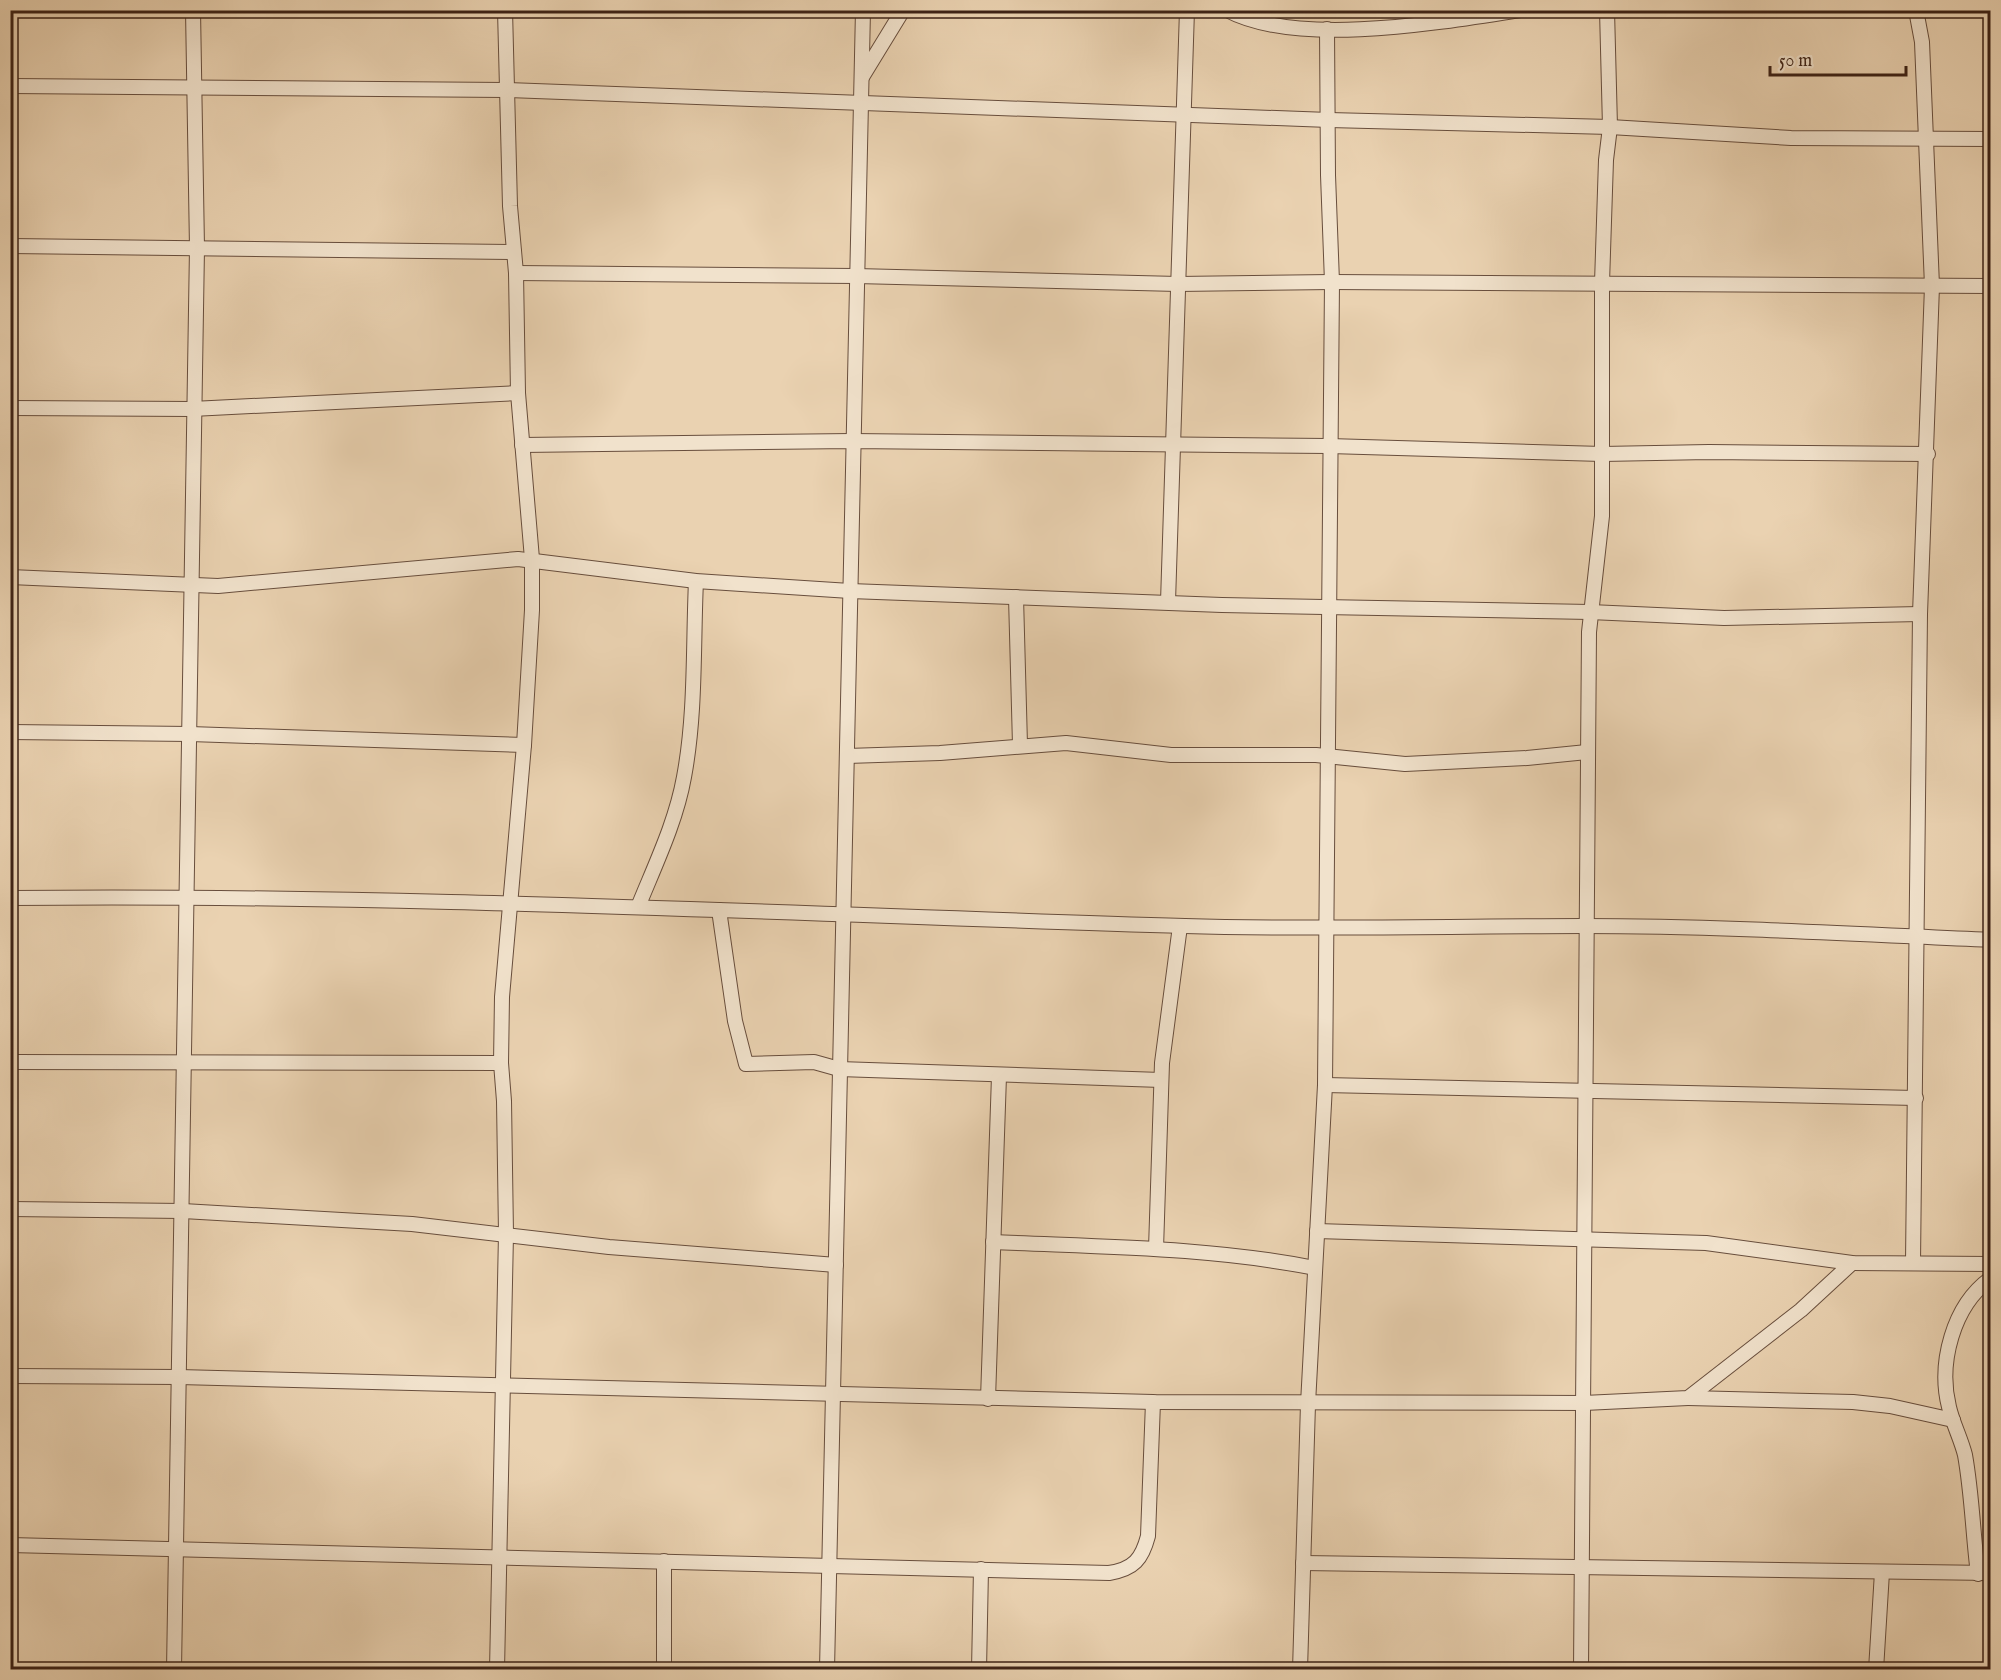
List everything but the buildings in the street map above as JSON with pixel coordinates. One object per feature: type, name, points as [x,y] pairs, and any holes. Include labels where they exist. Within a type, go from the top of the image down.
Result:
[{"type":"street","points":[[174,1670],[193,587],[192,410],[197,248],[193,10]]},
{"type":"street","points":[[497,1670],[506,1234],[504,1101],[501,1063],[510,903],[524,744],[532,610],[532,559],[518,393],[516,273],[506,90],[505,10]]},
{"type":"street","points":[[827,1670],[863,10]]},
{"type":"street","points":[[861,79],[903,10]]},
{"type":"street","points":[[1168,602],[1187,10]]},
{"type":"street","points":[[1227,10],[1268,24],[1327,29],[1458,19],[1520,10]]},
{"type":"street","points":[[1581,1670],[1587,752],[1590,612],[1601,543],[1602,283],[1606,160],[1610,127],[1607,10]]},
{"type":"street","points":[[1913,1263],[1919,937],[1920,614],[1928,454],[1932,286],[1928,138],[1922,42],[1916,10]]},
{"type":"street","points":[[1300,1670],[1308,1404],[1325,1085],[1332,282],[1327,29]]},
{"type":"street","points":[[10,86],[506,90],[1329,120],[1610,127],[1768,137],[1990,139]]},
{"type":"street","points":[[10,246],[514,252]]},
{"type":"street","points":[[516,273],[856,276],[1178,284],[1332,282],[1990,286]]},
{"type":"street","points":[[10,408],[192,410],[518,393]]},
{"type":"street","points":[[522,445],[852,441],[1329,446],[1602,454],[1928,454]]},
{"type":"street","points":[[10,577],[193,587],[497,559],[532,559],[696,581],[850,591],[1329,607],[1590,612],[1724,618],[1920,614]]},
{"type":"street","points":[[638,907],[673,818],[684,777],[690,722],[696,581]]},
{"type":"street","points":[[1016,597],[1020,745]]},
{"type":"street","points":[[10,732],[190,734],[524,744]]},
{"type":"street","points":[[847,756],[940,753],[1066,743],[1142,753],[1203,757],[1328,756],[1369,762],[1436,764],[1587,752]]},
{"type":"street","points":[[10,898],[187,896],[843,912],[1180,926],[1327,929],[1587,926],[1990,940]]},
{"type":"street","points":[[719,910],[735,1021],[745,1063],[752,1066],[814,1062],[839,1069],[1161,1080]]},
{"type":"street","points":[[1156,1249],[1161,1080],[1170,988],[1180,926]]},
{"type":"street","points":[[10,1062],[501,1063]]},
{"type":"street","points":[[988,1399],[999,1076]]},
{"type":"street","points":[[1325,1085],[1916,1098]]},
{"type":"street","points":[[10,1209],[183,1211],[412,1224],[609,1247],[836,1265]]},
{"type":"street","points":[[1317,1231],[1584,1238],[1734,1245],[1852,1263],[1990,1264]]},
{"type":"street","points":[[993,1242],[1156,1249],[1245,1256],[1315,1268]]},
{"type":"street","points":[[1688,1398],[1801,1310],[1852,1263]]},
{"type":"street","points":[[1303,1563],[1984,1573],[1964,1454],[1946,1388],[1954,1324],[1980,1286],[1990,1279]]},
{"type":"street","points":[[10,1376],[179,1377],[832,1396],[1153,1402],[1584,1403],[1688,1398],[1853,1402],[1890,1406],[1953,1420]]},
{"type":"street","points":[[10,1545],[1109,1572],[1126,1570],[1138,1562],[1144,1553],[1148,1536],[1153,1402]]},
{"type":"street","points":[[664,1561],[664,1670]]},
{"type":"street","points":[[979,1670],[981,1569]]},
{"type":"street","points":[[1876,1670],[1882,1572]]}]
